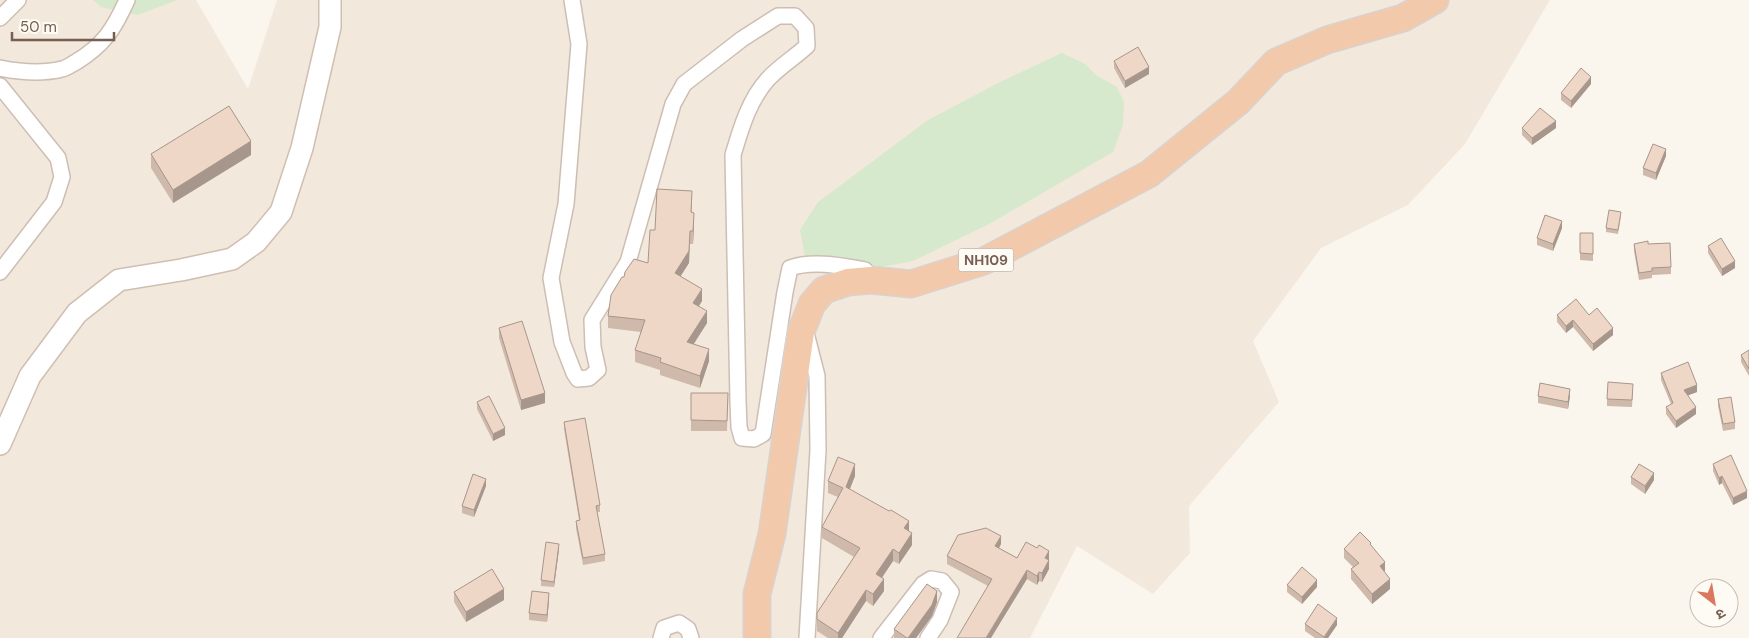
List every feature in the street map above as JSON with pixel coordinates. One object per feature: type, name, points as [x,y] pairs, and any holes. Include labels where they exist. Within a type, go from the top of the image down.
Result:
[{"type":"highway","name":"NH109","points":[[757,638],[757,594],[772,534],[801,332],[812,304],[824,290],[848,282],[871,280],[911,284],[984,261],[1149,174],[1238,102],[1276,62],[1327,40],[1403,18],[1435,0]]},
{"type":"main road","points":[[0,444],[30,376],[77,313],[119,280],[232,259],[256,242],[281,212],[302,148],[330,27],[330,0]]},
{"type":"street","points":[[0,18],[18,0]]},
{"type":"street","points":[[0,68],[15,71],[43,72],[64,69],[102,43],[118,21],[127,0]]},
{"type":"street","points":[[572,0],[579,44],[566,204],[551,278],[562,342],[578,379],[589,378],[598,370],[593,347],[592,320],[628,262],[673,104],[684,84],[742,39],[778,16],[794,16],[806,28],[807,46],[769,78],[751,104],[733,155],[738,401],[739,427],[742,438],[754,439],[763,434],[790,268],[801,264],[849,267],[865,270],[871,280]]},
{"type":"street","points":[[0,86],[58,158],[62,177],[54,202],[0,272]]},
{"type":"street","points":[[804,324],[818,376],[818,450],[807,638]]},
{"type":"street","points":[[881,638],[923,584],[932,579],[942,581],[951,592],[940,620],[928,638]]},
{"type":"street","points":[[661,638],[664,628],[679,623],[688,629],[691,638]]},
{"type":"shaded area","points":[[0,0],[196,0],[248,89],[277,0],[1550,0],[1465,144],[1408,205],[1321,248],[1253,341],[1279,402],[1189,506],[1190,553],[1153,594],[1077,546],[1030,638],[0,638]]},
{"type":"green space","points":[[93,0],[177,0],[138,15],[101,7]]},
{"type":"green space","points":[[1062,53],[1085,64],[1096,75],[1117,87],[1124,102],[1123,125],[1113,152],[991,223],[913,261],[876,268],[834,258],[805,257],[800,230],[818,202],[928,120],[1002,81]]},
{"type":"building","points":[[1138,47],[1149,67],[1125,81],[1114,61]]},
{"type":"building","points":[[1581,68],[1591,77],[1571,101],[1561,93]]},
{"type":"building","points":[[229,106],[251,141],[173,190],[151,154]]},
{"type":"building","points":[[1540,108],[1556,121],[1532,138],[1522,128]]},
{"type":"building","points":[[1653,144],[1666,149],[1656,173],[1643,168]]},
{"type":"building","points":[[657,189],[692,191],[691,212],[694,213],[693,231],[690,231],[689,251],[675,273],[702,289],[693,303],[707,311],[687,342],[709,349],[700,376],[660,362],[661,358],[635,350],[645,320],[608,316],[611,295],[634,259],[648,263],[650,230],[655,230]]},
{"type":"building","points":[[1609,210],[1621,212],[1618,230],[1606,228]]},
{"type":"building","points":[[1545,215],[1562,221],[1553,244],[1537,238]]},
{"type":"building","points":[[1580,233],[1593,233],[1593,254],[1580,253]]},
{"type":"building","points":[[1721,238],[1735,261],[1722,269],[1708,246]]},
{"type":"building","points":[[1648,241],[1648,244],[1670,243],[1671,267],[1652,268],[1652,271],[1639,273],[1634,244]]},
{"type":"building","points":[[1576,299],[1589,315],[1597,308],[1613,328],[1593,344],[1573,320],[1566,326],[1557,315]]},
{"type":"building","points":[[522,321],[545,393],[521,400],[499,328]]},
{"type":"building","points":[[1749,350],[1749,369],[1741,355]]},
{"type":"building","points":[[1688,362],[1697,385],[1684,390],[1696,407],[1676,421],[1666,407],[1673,403],[1661,373]]},
{"type":"building","points":[[1608,382],[1633,384],[1632,400],[1607,399]]},
{"type":"building","points":[[1540,383],[1570,389],[1568,402],[1538,396]]},
{"type":"building","points":[[691,393],[728,393],[727,421],[691,420]]},
{"type":"building","points":[[489,396],[505,428],[493,434],[477,402]]},
{"type":"building","points":[[1731,397],[1735,422],[1723,424],[1718,399]]},
{"type":"building","points":[[585,418],[600,505],[596,506],[605,554],[583,558],[576,521],[580,520],[564,422]]},
{"type":"building","points":[[1731,455],[1747,491],[1733,498],[1722,476],[1719,478],[1713,464]]},
{"type":"building","points":[[838,457],[855,464],[846,487],[909,521],[904,528],[912,533],[899,553],[893,549],[876,574],[884,579],[873,594],[866,590],[838,633],[817,619],[817,613],[860,548],[822,527],[843,488],[828,481]]},
{"type":"building","points":[[1639,464],[1654,473],[1645,486],[1631,477]]},
{"type":"building","points":[[473,474],[486,479],[474,510],[462,506]]},
{"type":"building","points":[[986,528],[1001,536],[995,546],[1017,558],[1026,542],[1037,548],[1039,545],[1049,551],[1045,558],[1049,560],[1042,573],[1039,572],[1037,576],[1027,570],[986,638],[957,638],[992,579],[947,556],[958,535]]},
{"type":"building","points":[[1360,532],[1385,562],[1380,566],[1390,579],[1372,594],[1351,569],[1359,563],[1344,549]]},
{"type":"building","points":[[546,542],[559,544],[554,582],[541,580]]},
{"type":"building","points":[[1302,567],[1317,580],[1302,597],[1287,585]]},
{"type":"building","points":[[492,569],[504,589],[466,612],[454,592]]},
{"type":"building","points":[[927,584],[937,591],[932,605],[907,638],[894,629]]},
{"type":"building","points":[[532,591],[549,593],[547,615],[529,613]]},
{"type":"building","points":[[1318,604],[1337,618],[1324,637],[1305,624]]}]
